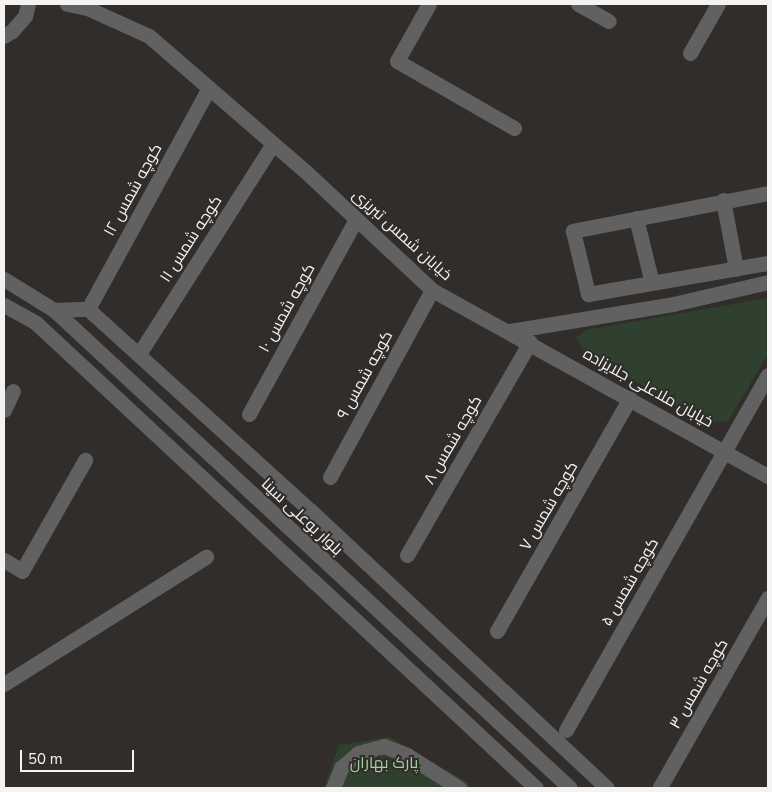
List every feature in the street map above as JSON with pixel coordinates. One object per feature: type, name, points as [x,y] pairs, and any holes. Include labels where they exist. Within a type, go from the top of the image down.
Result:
[{"type":"street","points":[[7,37],[25,16],[28,4]]},
{"type":"street","name":"خیابان شمس تبریزی","points":[[67,4],[87,8],[149,36],[273,144],[432,290],[510,331]]},
{"type":"street","points":[[428,4],[397,61],[514,128]]},
{"type":"street","points":[[578,4],[609,21]]},
{"type":"street","points":[[690,53],[718,4]]},
{"type":"street","name":"کوچه شمس ۱۲","points":[[88,309],[209,88]]},
{"type":"street","name":"کوچه شمس ۱۱","points":[[138,354],[273,144]]},
{"type":"street","points":[[768,193],[723,200],[573,231],[588,294],[768,263]]},
{"type":"street","points":[[723,200],[736,269]]},
{"type":"street","points":[[636,218],[652,283]]},
{"type":"street","name":"کوچه شمس ۱۰","points":[[249,414],[356,219]]},
{"type":"street","name":"بلوار بوعلی سینا","points":[[4,279],[54,310],[570,788]]},
{"type":"street","points":[[510,331],[673,304],[768,282]]},
{"type":"street","name":"کوچه شمس ۹","points":[[330,477],[432,290]]},
{"type":"street","points":[[4,304],[36,324],[448,703],[536,788]]},
{"type":"street","points":[[54,310],[88,309],[607,788]]},
{"type":"street","name":"خیابان ملاعلی جلایزاده","points":[[510,331],[768,476]]},
{"type":"street","name":"کوچه شمس ۸","points":[[407,555],[530,342]]},
{"type":"street","name":"کوچه شمس ۵","points":[[566,730],[768,375]]},
{"type":"street","points":[[4,410],[13,391]]},
{"type":"street","name":"کوچه شمس ۷","points":[[497,631],[630,398]]},
{"type":"street","points":[[4,560],[22,571],[84,460]]},
{"type":"street","points":[[4,684],[206,557]]},
{"type":"street","name":"کوچه شمس ۳","points":[[660,787],[768,598]]},
{"type":"street","points":[[448,703],[460,688]]},
{"type":"street","points":[[333,788],[342,768],[358,753],[384,746],[407,755],[459,788]]},
{"type":"green space","points":[[768,298],[768,354],[728,421],[703,423],[582,348],[576,338],[586,330]]},
{"type":"green space","name":"پارک بهاران","points":[[390,737],[468,783],[471,788],[324,788],[339,745]]}]
